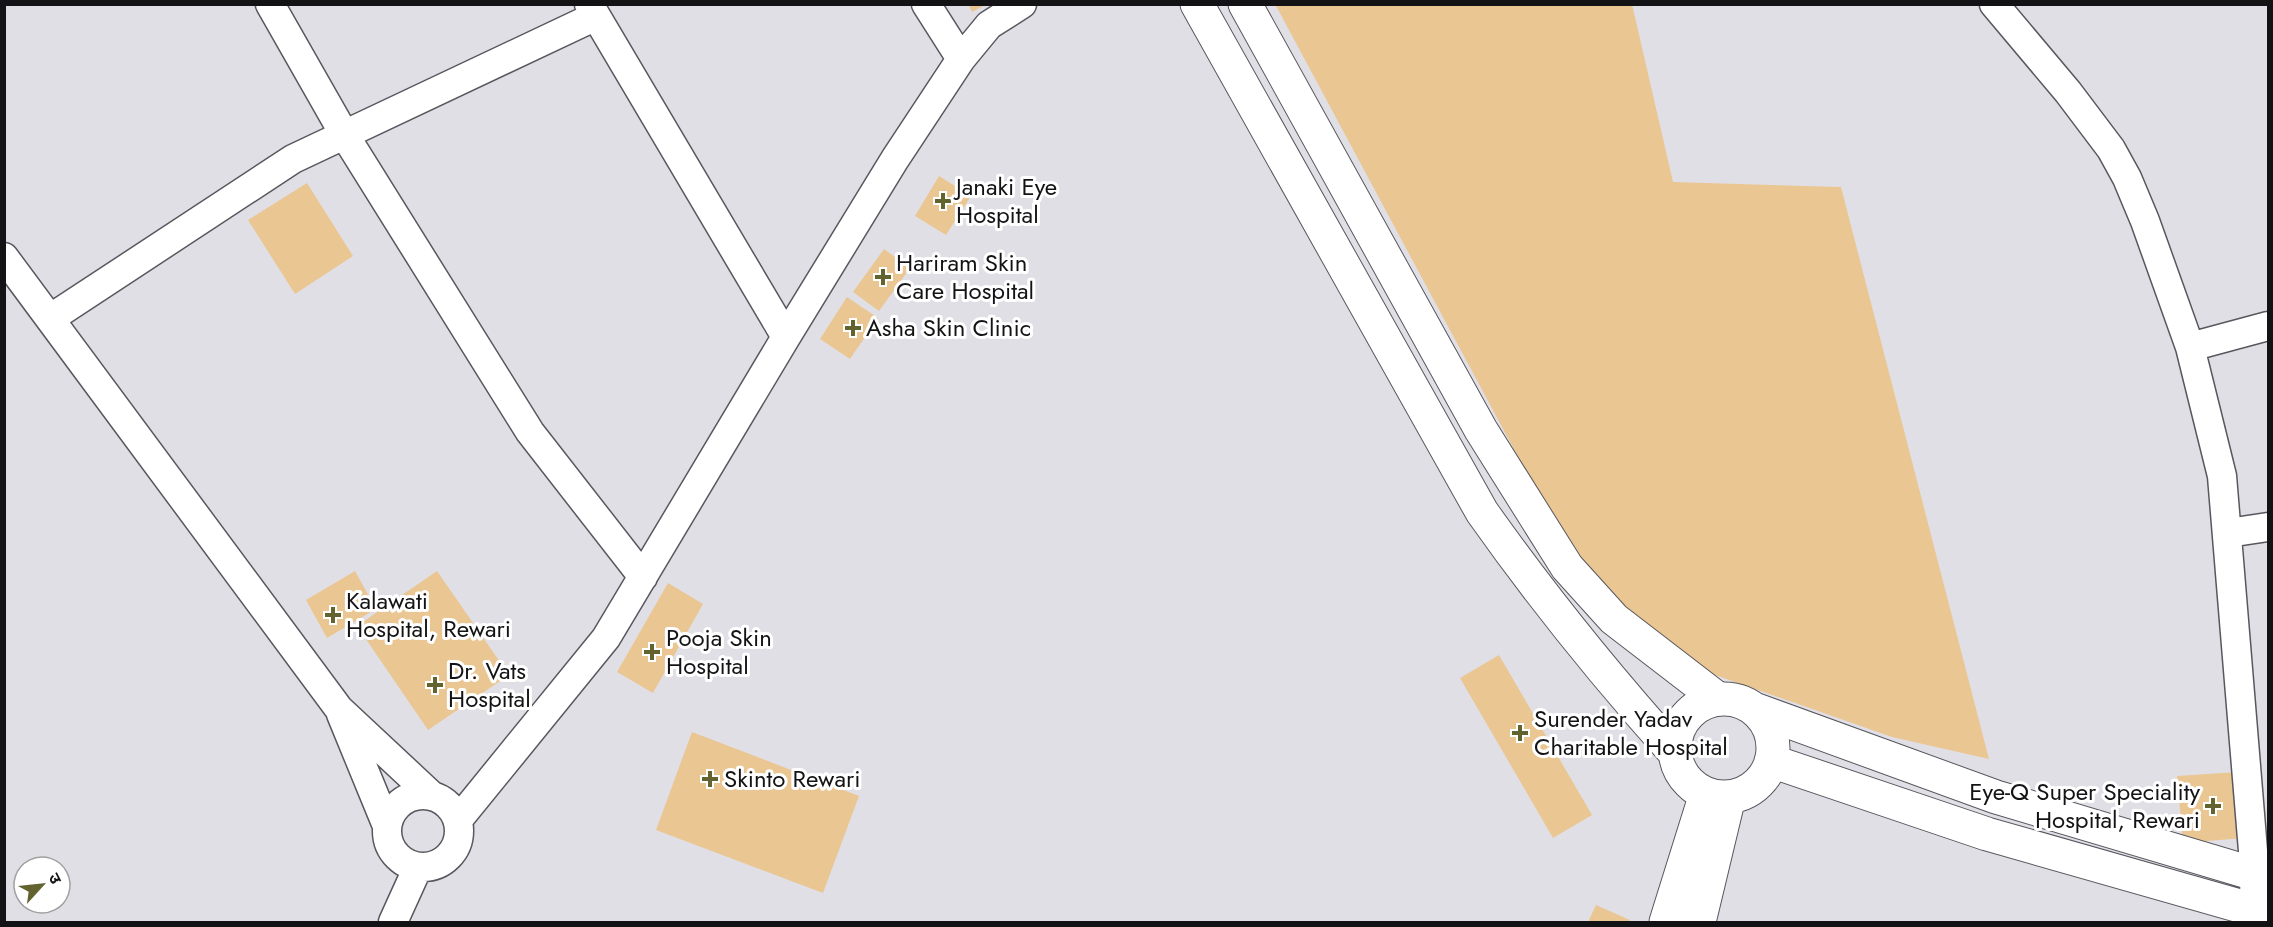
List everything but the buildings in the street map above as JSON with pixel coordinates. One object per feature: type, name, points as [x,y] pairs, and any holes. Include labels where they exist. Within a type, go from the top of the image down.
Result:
[{"type":"main road","points":[[1197,4],[1482,512],[1524,572],[1586,650],[1676,753],[1685,776],[1696,790],[1718,795],[1747,791],[1762,778],[1771,761],[1772,742],[1767,724],[1754,709]]},
{"type":"main road","points":[[1245,4],[1481,430],[1567,567],[1614,619],[1718,699]]},
{"type":"main road","points":[[1676,753],[1677,734],[1686,717],[1700,705],[1718,699],[1737,700],[1754,709],[1996,796],[2262,876]]},
{"type":"main road","points":[[1771,761],[1987,834],[2257,916]]},
{"type":"main road","points":[[1666,922],[1718,795]]},
{"type":"main road","points":[[1699,922],[1718,795]]},
{"type":"street","points":[[270,4],[344,134],[539,446],[643,577]]},
{"type":"street","points":[[926,4],[961,59]]},
{"type":"street","points":[[458,820],[606,638],[786,337],[961,59],[989,25],[1022,4]]},
{"type":"street","points":[[1994,4],[2068,92],[2122,168],[2145,221],[2190,347],[2222,476],[2262,876],[2257,916]]},
{"type":"street","points":[[51,318],[293,159],[593,10],[786,337]]},
{"type":"street","points":[[4,257],[339,709],[430,794],[445,802],[458,820],[459,838],[451,854],[436,864],[418,867],[405,862],[394,853],[388,841],[387,826],[339,709]]},
{"type":"street","points":[[2190,347],[2268,326]]},
{"type":"street","points":[[2228,534],[2268,527]]},
{"type":"street","points":[[387,826],[392,812],[402,801],[415,795],[430,794]]},
{"type":"street","points":[[393,922],[418,867]]},
{"type":"place","name":"Janaki Eye Hospital","points":[[943,201]]},
{"type":"place","name":"Hariram Skin Care Hospital","points":[[883,277]]},
{"type":"place","name":"Asha Skin Clinic","points":[[853,328]]},
{"type":"place","name":"Kalawati Hospital, Rewari","points":[[333,615]]},
{"type":"place","name":"Pooja Skin Hospital","points":[[652,652]]},
{"type":"place","name":"Dr. Vats Hospital","points":[[435,685]]},
{"type":"place","name":"Surender Yadav Charitable Hospital","points":[[1520,733]]},
{"type":"place","name":"Skinto Rewari","points":[[710,779]]},
{"type":"place","name":"Eye-Q Super Speciality Hospital, Rewari","points":[[2213,806]]}]
